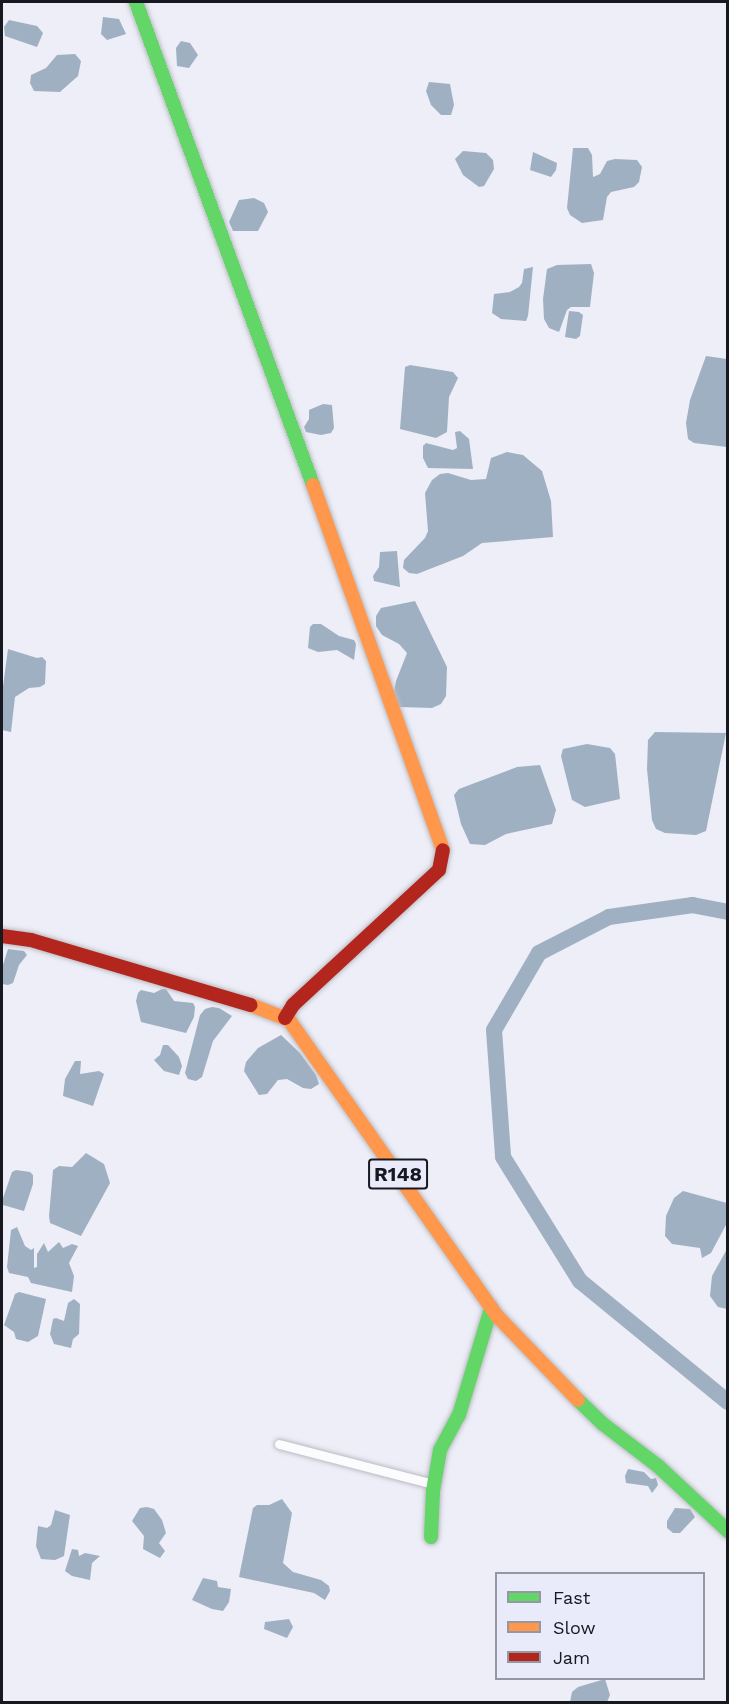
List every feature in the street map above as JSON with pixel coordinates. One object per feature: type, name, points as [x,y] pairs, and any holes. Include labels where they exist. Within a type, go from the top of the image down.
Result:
[{"type":"main road","points":[[2,936],[31,940],[262,1008],[285,1018],[293,1005],[439,870],[444,853],[259,335],[136,2]]},
{"type":"main road","name":"R148","points":[[285,1018],[351,1105],[491,1308],[547,1371],[595,1417],[666,1473],[728,1531]]},
{"type":"main road","points":[[431,1538],[434,1484],[440,1450],[459,1415],[491,1308]]},
{"type":"street","points":[[279,1444],[434,1484]]},
{"type":"water","points":[[103,17],[119,19],[126,34],[107,40],[101,34]]},
{"type":"water","points":[[9,20],[37,26],[43,33],[37,47],[5,36],[4,27]]},
{"type":"water","points":[[181,41],[190,43],[198,55],[189,68],[177,66],[176,48]]},
{"type":"water","points":[[75,54],[81,61],[78,76],[60,92],[34,91],[30,83],[31,75],[46,68],[57,55]]},
{"type":"water","points":[[429,82],[450,84],[454,105],[451,115],[441,115],[431,105],[426,91]]},
{"type":"water","points":[[573,148],[588,148],[592,155],[593,177],[600,174],[607,161],[615,159],[637,160],[642,167],[639,182],[634,187],[611,192],[607,197],[603,220],[582,223],[570,215],[567,208]]},
{"type":"water","points":[[463,151],[486,153],[493,160],[494,169],[484,186],[479,187],[463,175],[455,159]]},
{"type":"water","points":[[533,152],[557,163],[556,170],[551,177],[530,170]]},
{"type":"water","points":[[254,198],[264,203],[268,212],[258,231],[233,231],[229,222],[239,200]]},
{"type":"water","points":[[591,264],[594,273],[590,307],[571,307],[567,310],[559,332],[549,328],[544,319],[543,299],[547,269],[557,265]]},
{"type":"water","points":[[533,267],[526,321],[501,319],[492,313],[494,294],[510,292],[519,287],[522,283],[524,269]]},
{"type":"water","points":[[569,311],[583,315],[580,336],[576,339],[565,337]]},
{"type":"water","points":[[706,356],[727,359],[727,447],[694,443],[688,439],[686,423],[690,400]]},
{"type":"water","points":[[410,365],[453,372],[458,378],[449,397],[447,432],[436,438],[400,429],[405,367]]},
{"type":"water","points":[[323,404],[332,405],[334,428],[331,433],[321,435],[306,432],[304,427],[309,419],[309,410]]},
{"type":"water","points":[[460,431],[469,439],[473,469],[428,468],[423,458],[423,446],[426,443],[453,450],[457,448],[455,432]]},
{"type":"water","points":[[507,452],[523,455],[542,471],[551,501],[553,537],[482,543],[463,556],[417,574],[409,573],[403,568],[404,560],[425,538],[428,531],[425,493],[432,480],[440,474],[448,473],[471,480],[486,479],[491,458]]},
{"type":"water","points":[[397,551],[400,587],[374,581],[373,576],[379,567],[380,552]]},
{"type":"water","points":[[415,601],[447,667],[446,696],[441,704],[432,708],[400,707],[392,701],[396,681],[407,653],[399,644],[382,635],[376,626],[376,616],[381,608]]},
{"type":"water","points":[[313,624],[321,624],[339,636],[354,640],[356,644],[354,660],[337,650],[318,652],[308,648],[310,627]]},
{"type":"water","points":[[8,649],[37,658],[42,657],[46,661],[45,684],[29,688],[15,697],[11,732],[2,730],[2,694]]},
{"type":"water","points":[[655,732],[726,733],[706,831],[696,835],[665,833],[656,829],[652,820],[647,769],[648,740]]},
{"type":"water","points":[[587,744],[610,748],[615,754],[620,799],[585,807],[572,800],[561,756],[563,749]]},
{"type":"water","points":[[540,765],[556,810],[552,824],[506,834],[485,845],[470,844],[461,824],[454,795],[459,789],[517,767]]},
{"type":"water","points":[[8,949],[24,951],[27,955],[19,965],[13,983],[8,985],[2,984],[2,968]]},
{"type":"water","points":[[166,989],[174,1001],[193,1003],[194,1017],[186,1033],[141,1022],[136,1001],[138,993],[141,990],[154,993]]},
{"type":"water","points":[[219,1008],[232,1016],[213,1041],[202,1077],[196,1081],[188,1079],[185,1073],[200,1015],[205,1009]]},
{"type":"water","points":[[281,1035],[300,1053],[316,1075],[319,1084],[311,1089],[303,1088],[287,1079],[278,1080],[267,1094],[259,1095],[244,1071],[246,1062],[258,1048]]},
{"type":"water","points":[[163,1045],[168,1045],[179,1057],[182,1066],[179,1075],[164,1071],[154,1060],[160,1055]]},
{"type":"water","points":[[75,1061],[81,1061],[80,1074],[99,1071],[104,1074],[93,1106],[63,1096],[65,1079]]},
{"type":"water","points":[[86,1153],[104,1164],[110,1183],[81,1236],[50,1223],[49,1216],[53,1170],[59,1166],[72,1167]]},
{"type":"water","points":[[16,1170],[30,1172],[33,1175],[33,1184],[24,1211],[3,1205],[2,1201],[12,1172]]},
{"type":"water","points":[[683,1191],[727,1203],[727,1223],[711,1253],[702,1258],[700,1248],[672,1244],[665,1236],[666,1216],[674,1198]]},
{"type":"water","points":[[17,1227],[25,1246],[31,1250],[34,1248],[34,1268],[37,1267],[37,1254],[44,1243],[48,1252],[59,1242],[63,1248],[72,1244],[78,1246],[69,1263],[74,1276],[72,1292],[31,1283],[28,1277],[9,1273],[7,1267],[11,1230]]},
{"type":"water","points":[[727,1249],[727,1309],[718,1307],[710,1296],[712,1276]]},
{"type":"water","points":[[19,1292],[46,1299],[38,1336],[28,1342],[16,1339],[14,1332],[4,1325],[15,1294]]},
{"type":"water","points":[[74,1299],[80,1304],[79,1334],[73,1339],[71,1348],[54,1344],[50,1334],[53,1319],[64,1321],[68,1303]]},
{"type":"water","points":[[628,1469],[644,1472],[651,1479],[656,1478],[658,1485],[652,1493],[648,1486],[626,1483],[625,1476]]},
{"type":"water","points":[[282,1499],[292,1513],[283,1563],[293,1572],[321,1580],[329,1586],[330,1591],[325,1600],[314,1593],[239,1577],[253,1508],[257,1505],[269,1505]]},
{"type":"water","points":[[140,1508],[154,1509],[162,1520],[166,1533],[159,1543],[165,1551],[160,1558],[143,1549],[144,1536],[132,1521]]},
{"type":"water","points":[[675,1508],[690,1509],[695,1517],[680,1533],[673,1533],[667,1528],[667,1521]]},
{"type":"water","points":[[55,1510],[70,1515],[64,1556],[55,1560],[41,1559],[36,1546],[38,1526],[47,1528],[51,1525]]},
{"type":"water","points":[[72,1549],[78,1550],[79,1556],[85,1553],[100,1556],[92,1563],[90,1580],[72,1576],[65,1571]]},
{"type":"water","points":[[203,1578],[217,1581],[218,1587],[231,1589],[229,1602],[223,1611],[192,1600]]},
{"type":"water","points":[[289,1619],[293,1627],[287,1638],[264,1629],[265,1622]]},
{"type":"water","points":[[605,1680],[610,1695],[607,1702],[570,1702],[572,1692],[578,1687]]},
{"type":"waterway","points":[[728,912],[693,905],[609,917],[539,953],[494,1030],[503,1157],[580,1281],[728,1402]]},
{"type":"traffic: fast","points":[[136,2],[313,485]]},
{"type":"traffic: fast","points":[[431,1537],[433,1491],[440,1450],[459,1415],[491,1308]]},
{"type":"traffic: fast","points":[[578,1400],[603,1424],[658,1466],[728,1531]]},
{"type":"traffic: slow","points":[[313,485],[443,850]]},
{"type":"traffic: slow","points":[[251,1005],[289,1020],[498,1317],[578,1400]]},
{"type":"traffic: jam","points":[[285,1018],[293,1005],[439,870],[443,850]]},
{"type":"traffic: jam","points":[[2,936],[31,940],[251,1005]]}]
